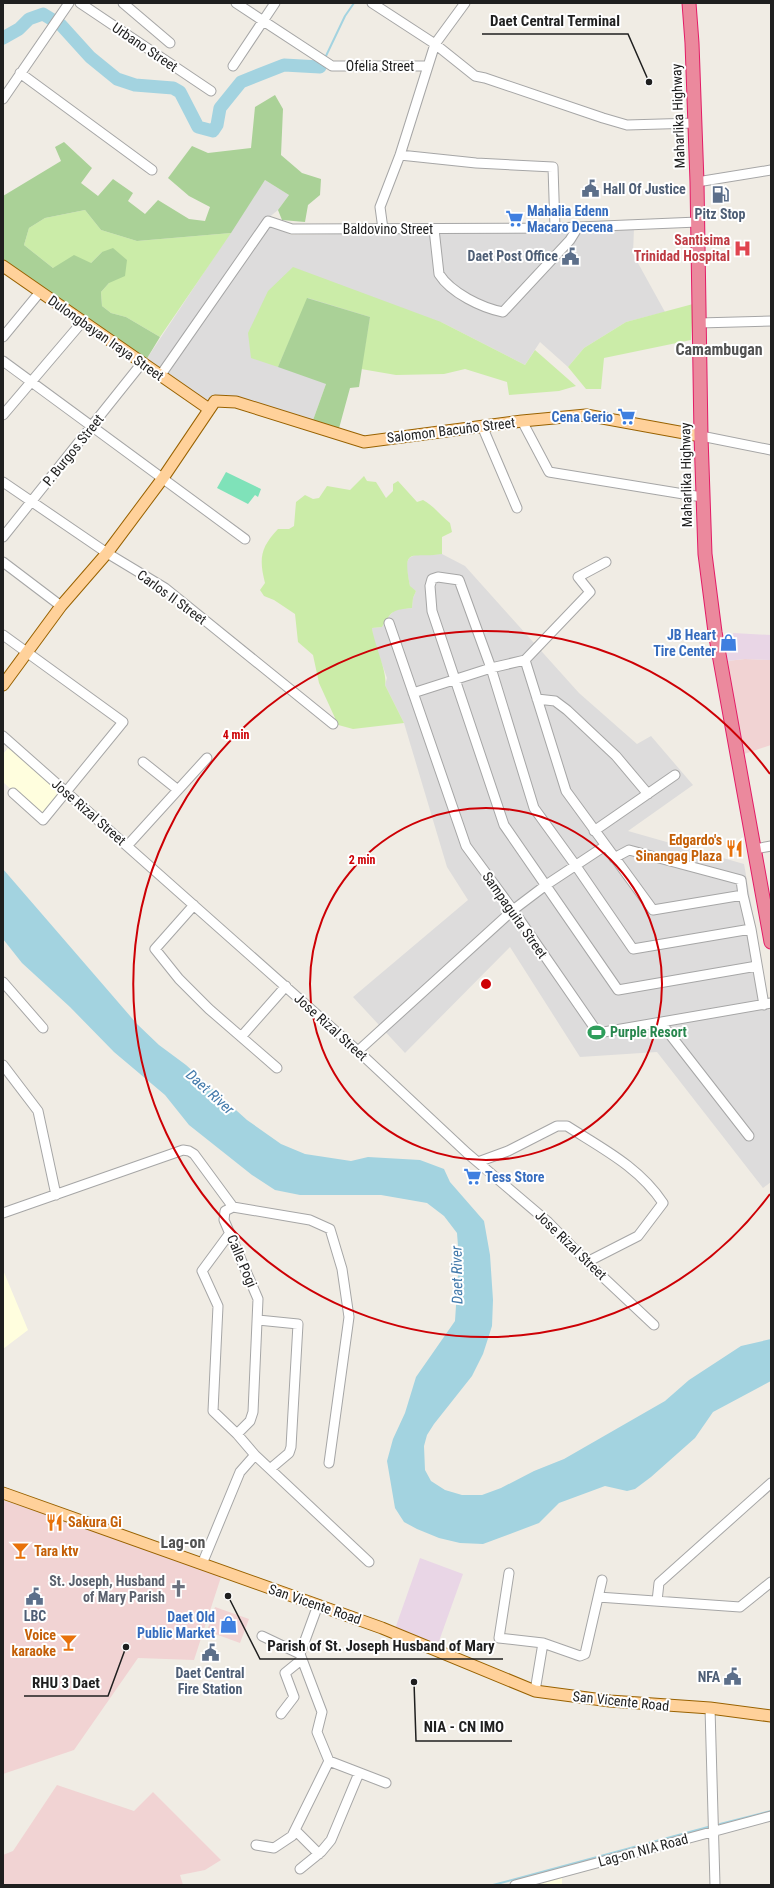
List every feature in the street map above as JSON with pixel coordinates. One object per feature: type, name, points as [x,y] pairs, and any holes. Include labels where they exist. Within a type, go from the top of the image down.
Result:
[{"type":"highway","name":"Maharlika Highway","points":[[689,3],[697,182],[698,323],[702,497],[708,589],[755,849],[769,915],[771,942]]},
{"type":"main road","name":"Dulongbayan Iraya Street","points":[[3,266],[208,409]]},
{"type":"main road","name":"Salomon Bacuño Street","points":[[208,409],[215,401],[236,402],[364,442],[522,421],[586,415],[701,436]]},
{"type":"main road","points":[[3,685],[62,606],[107,553],[163,478],[208,409]]},
{"type":"main road","name":"San Vicente Road","points":[[3,1493],[382,1628],[535,1691],[610,1701],[710,1708],[771,1716]]},
{"type":"street","points":[[3,99],[69,3]]},
{"type":"street","name":"Urbano Street","points":[[80,3],[211,90]]},
{"type":"street","points":[[123,3],[170,43]]},
{"type":"street","points":[[236,3],[263,20]]},
{"type":"street","points":[[233,66],[274,3]]},
{"type":"street","points":[[372,3],[435,44],[475,76],[500,82],[627,125],[695,123]]},
{"type":"street","points":[[383,229],[380,207],[400,155],[435,44],[465,3]]},
{"type":"street","name":"Ofelia Street","points":[[263,20],[332,66],[428,66]]},
{"type":"street","points":[[20,73],[152,170]]},
{"type":"street","points":[[400,155],[476,163],[553,167],[555,228]]},
{"type":"street","points":[[697,182],[771,170]]},
{"type":"street","name":"Baldovino Street","points":[[160,376],[268,221],[292,229],[555,228],[698,222]]},
{"type":"street","points":[[434,228],[439,274],[443,280],[472,300],[496,311],[503,312],[570,240],[578,227]]},
{"type":"street","points":[[3,337],[40,292]]},
{"type":"street","points":[[3,415],[83,321]]},
{"type":"street","points":[[698,323],[771,321]]},
{"type":"street","points":[[3,361],[93,425],[245,539]]},
{"type":"street","name":"P. Burgos Street","points":[[3,537],[142,363]]},
{"type":"street","points":[[522,421],[549,472],[702,497]]},
{"type":"street","points":[[482,426],[517,508]]},
{"type":"street","points":[[701,436],[771,450]]},
{"type":"street","name":"Carlos II Street","points":[[3,482],[107,553],[165,588],[333,724]]},
{"type":"street","points":[[3,562],[62,606]]},
{"type":"street","points":[[413,693],[456,681],[491,668],[525,660],[590,592],[578,577],[606,562]]},
{"type":"street","points":[[751,928],[633,949],[534,808],[491,668],[459,580],[438,577],[432,579],[430,586],[432,610],[504,825],[618,990],[757,966]]},
{"type":"street","name":"Sampaguita Street","points":[[390,623],[466,846],[513,910],[598,1033],[768,1004]]},
{"type":"street","points":[[3,635],[123,722],[43,820],[13,793]]},
{"type":"street","points":[[525,660],[566,791],[653,910],[743,896]]},
{"type":"street","points":[[537,699],[556,701],[567,710],[616,756],[648,794]]},
{"type":"street","name":"Jose Rizal Street","points":[[3,736],[286,986],[478,1162],[548,1222],[587,1262],[654,1325]]},
{"type":"street","points":[[127,846],[207,758]]},
{"type":"street","points":[[143,762],[178,790]]},
{"type":"street","points":[[594,831],[675,775]]},
{"type":"street","points":[[358,1051],[513,910],[546,885],[605,846]]},
{"type":"street","points":[[755,849],[771,846]]},
{"type":"street","points":[[614,858],[629,850],[741,880],[757,966],[768,1004]]},
{"type":"street","points":[[194,905],[155,949],[179,979],[241,1037],[277,1068]]},
{"type":"street","points":[[3,982],[43,1028]]},
{"type":"street","points":[[241,1037],[286,986]]},
{"type":"street","points":[[661,1023],[749,1136]]},
{"type":"street","points":[[3,1065],[38,1111],[56,1195]]},
{"type":"street","points":[[478,1162],[508,1152],[557,1126],[568,1126],[635,1170],[652,1187],[663,1203],[638,1236],[587,1262]]},
{"type":"street","points":[[3,1213],[174,1153],[189,1151],[194,1154],[233,1208],[310,1220],[330,1229],[342,1269],[349,1317],[329,1463]]},
{"type":"street","name":"Calle Pogi","points":[[233,1208],[227,1209],[224,1214],[230,1233],[258,1299],[253,1412],[250,1421],[237,1434]]},
{"type":"street","points":[[230,1233],[202,1271],[218,1306],[213,1411],[270,1469],[369,1562]]},
{"type":"street","points":[[258,1320],[298,1324],[291,1447],[289,1453],[270,1469]]},
{"type":"street","points":[[202,1564],[240,1472],[255,1454]]},
{"type":"street","points":[[657,1601],[659,1583],[771,1483]]},
{"type":"street","points":[[509,1573],[499,1638],[543,1643],[580,1656],[585,1654],[602,1580]]},
{"type":"street","points":[[598,1597],[740,1608],[771,1582]]},
{"type":"street","points":[[280,1714],[294,1696],[286,1673],[300,1657],[318,1605]]},
{"type":"street","points":[[262,1636],[300,1657],[323,1714],[317,1732],[329,1761],[386,1783]]},
{"type":"street","points":[[535,1691],[543,1643]]},
{"type":"street","points":[[710,1708],[715,1885]]},
{"type":"street","points":[[256,1845],[274,1848],[292,1836],[296,1831],[329,1761]]},
{"type":"street","points":[[300,1869],[319,1854],[331,1840],[359,1773]]},
{"type":"street","name":"Lag-on NIA Road","points":[[515,1885],[771,1816]]},
{"type":"street","points":[[296,1831],[319,1854]]},
{"type":"shaded area","points":[[265,180],[289,195],[278,210],[267,219],[161,371],[146,360]]},
{"type":"shaded area","points":[[269,224],[291,235],[634,228],[633,254],[665,312],[626,322],[584,348],[568,367],[540,342],[525,365],[441,322],[326,384],[312,423],[234,400],[206,405],[164,375]]},
{"type":"shaded area","points":[[442,554],[465,566],[579,693],[637,744],[651,736],[693,785],[628,831],[744,864],[771,1017],[771,1182],[763,1188],[657,1052],[580,1057],[510,947],[405,1053],[353,997],[468,900],[447,867],[404,723],[385,685],[387,678],[373,639],[372,628],[382,627],[388,617],[396,609],[412,608],[413,598],[416,591],[410,587],[406,565],[409,558],[415,555]]},
{"type":"shaded area","points":[[733,633],[771,635],[771,660],[745,659],[727,661],[726,651],[736,649]]},
{"type":"shaded area","points":[[745,659],[771,660],[771,745],[744,754],[727,661]]},
{"type":"shaded area","points":[[9,747],[62,795],[43,818],[3,782],[3,754]]},
{"type":"shaded area","points":[[3,1270],[28,1330],[3,1349]]},
{"type":"shaded area","points":[[3,1500],[222,1574],[194,1660],[138,1658],[74,1750],[3,1774]]},
{"type":"shaded area","points":[[420,1558],[463,1574],[438,1644],[395,1629]]},
{"type":"shaded area","name":"Daet Old Public Market","points":[[215,1607],[249,1619],[240,1643],[207,1631]]},
{"type":"shaded area","points":[[57,1785],[134,1811],[153,1792],[221,1860],[205,1870],[180,1875],[183,1885],[3,1885],[3,1855],[13,1851]]},
{"type":"shaded area","points":[[562,1878],[562,1885],[537,1885]]},
{"type":"green space","points":[[275,95],[283,109],[281,155],[302,173],[321,179],[320,195],[308,205],[305,222],[282,220],[278,210],[289,195],[265,180],[231,233],[137,241],[101,230],[85,210],[45,218],[29,228],[24,245],[53,268],[74,255],[91,263],[102,252],[113,248],[127,260],[125,276],[109,283],[101,292],[102,306],[111,313],[126,317],[160,337],[146,360],[3,261],[3,196],[61,161],[55,147],[64,142],[92,168],[81,183],[98,196],[113,179],[133,193],[128,201],[145,214],[158,200],[189,219],[205,221],[210,207],[189,196],[168,178],[192,146],[208,153],[251,148],[255,107]]},
{"type":"green space","points":[[85,210],[101,230],[137,241],[231,233],[160,337],[126,317],[111,313],[102,306],[101,292],[109,283],[102,252],[91,263],[53,268],[24,245],[29,228],[45,218]]},
{"type":"green space","points":[[293,267],[441,322],[525,365],[535,350],[576,386],[559,391],[509,395],[507,382],[465,369],[444,374],[396,375],[361,369],[370,317],[308,298],[278,367],[251,358],[248,333],[268,291]]},
{"type":"green space","points":[[307,298],[370,317],[359,387],[350,388],[338,432],[312,423],[326,384],[278,367]]},
{"type":"green space","points":[[693,304],[691,340],[604,358],[601,389],[586,389],[568,367],[584,348],[626,322]]},
{"type":"green space","points":[[226,472],[261,489],[258,497],[255,495],[248,504],[217,488]]},
{"type":"green space","points":[[364,476],[367,481],[376,482],[386,498],[393,491],[393,484],[398,481],[417,502],[423,500],[427,502],[450,523],[452,532],[442,537],[442,554],[411,556],[408,559],[407,564],[410,586],[416,591],[413,598],[412,608],[397,610],[388,617],[382,627],[372,628],[385,673],[385,685],[404,723],[353,729],[331,723],[335,718],[319,683],[313,655],[298,642],[295,614],[274,600],[264,596],[260,590],[265,583],[262,567],[262,554],[264,548],[278,529],[289,529],[294,526],[296,502],[305,495],[313,499],[319,498],[327,486],[350,490]]},
{"type":"water","name":"Daet River","points":[[3,869],[137,1024],[159,1045],[186,1065],[247,1120],[281,1144],[305,1154],[351,1161],[368,1157],[420,1160],[444,1169],[450,1182],[484,1221],[490,1255],[493,1300],[492,1326],[483,1354],[472,1376],[427,1435],[424,1446],[425,1470],[431,1481],[445,1490],[462,1495],[482,1495],[501,1488],[534,1471],[564,1459],[665,1401],[689,1380],[741,1346],[771,1339],[771,1381],[713,1412],[695,1438],[651,1477],[635,1489],[627,1491],[605,1486],[559,1503],[539,1523],[483,1544],[460,1543],[439,1538],[404,1522],[395,1508],[387,1461],[393,1439],[405,1413],[416,1377],[455,1321],[459,1259],[457,1233],[444,1216],[427,1203],[381,1195],[300,1195],[275,1190],[252,1175],[189,1125],[165,1095],[114,1052],[70,1007],[22,963],[3,939]]},
{"type":"waterway","points":[[325,58],[345,16],[354,3]]},
{"type":"waterway","points":[[3,38],[19,29],[29,19],[43,14],[61,25],[90,57],[117,79],[135,85],[173,88],[180,92],[198,127],[213,131],[217,125],[220,108],[241,82],[284,65],[320,67]]},
{"type":"waterway","points":[[320,67],[322,62]]},
{"type":"waterway","points":[[720,1824],[771,1811]]},
{"type":"waterway","points":[[493,1885],[708,1827]]},
{"type":"place","name":"Daet Central Terminal","points":[[649,82]]},
{"type":"place","name":"Hall Of Justice","points":[[590,189]]},
{"type":"place","name":"Pitz Stop","points":[[720,194]]},
{"type":"place","name":"Mahalia Edenn Macaro Decena","points":[[514,219]]},
{"type":"place","name":"Santisima Trinidad Hospital","points":[[743,248]]},
{"type":"place","name":"Daet Post Office","points":[[571,256]]},
{"type":"place","name":"Cena Gerio","points":[[626,417]]},
{"type":"place","name":"JB Heart Tire Center","points":[[729,643]]},
{"type":"place","name":"Edgardo's Sinangag Plaza","points":[[735,848]]},
{"type":"place","name":"Purple Resort","points":[[597,1032]]},
{"type":"place","name":"Tess Store","points":[[472,1177]]},
{"type":"place","name":"Sakura Gi","points":[[55,1522]]},
{"type":"place","name":"Tara ktv","points":[[21,1551]]},
{"type":"place","name":"St. Joseph, Husband of Mary Parish","points":[[178,1589]]},
{"type":"place","name":"LBC","points":[[35,1596]]},
{"type":"place","name":"Parish of St. Joseph Husband of Mary","points":[[228,1596]]},
{"type":"place","name":"Daet Old Public Market","points":[[228,1625]]},
{"type":"place","name":"Voice karaoke","points":[[69,1643]]},
{"type":"place","name":"RHU 3 Daet","points":[[126,1647]]},
{"type":"place","name":"Daet Central Fire Station","points":[[210,1653]]},
{"type":"place","name":"NFA","points":[[733,1677]]},
{"type":"place","name":"NIA - CN IMO","points":[[414,1682]]},
{"type":"district","name":"Camambugan","points":[[719,349]]},
{"type":"district","name":"Lag-on","points":[[183,1542]]}]
